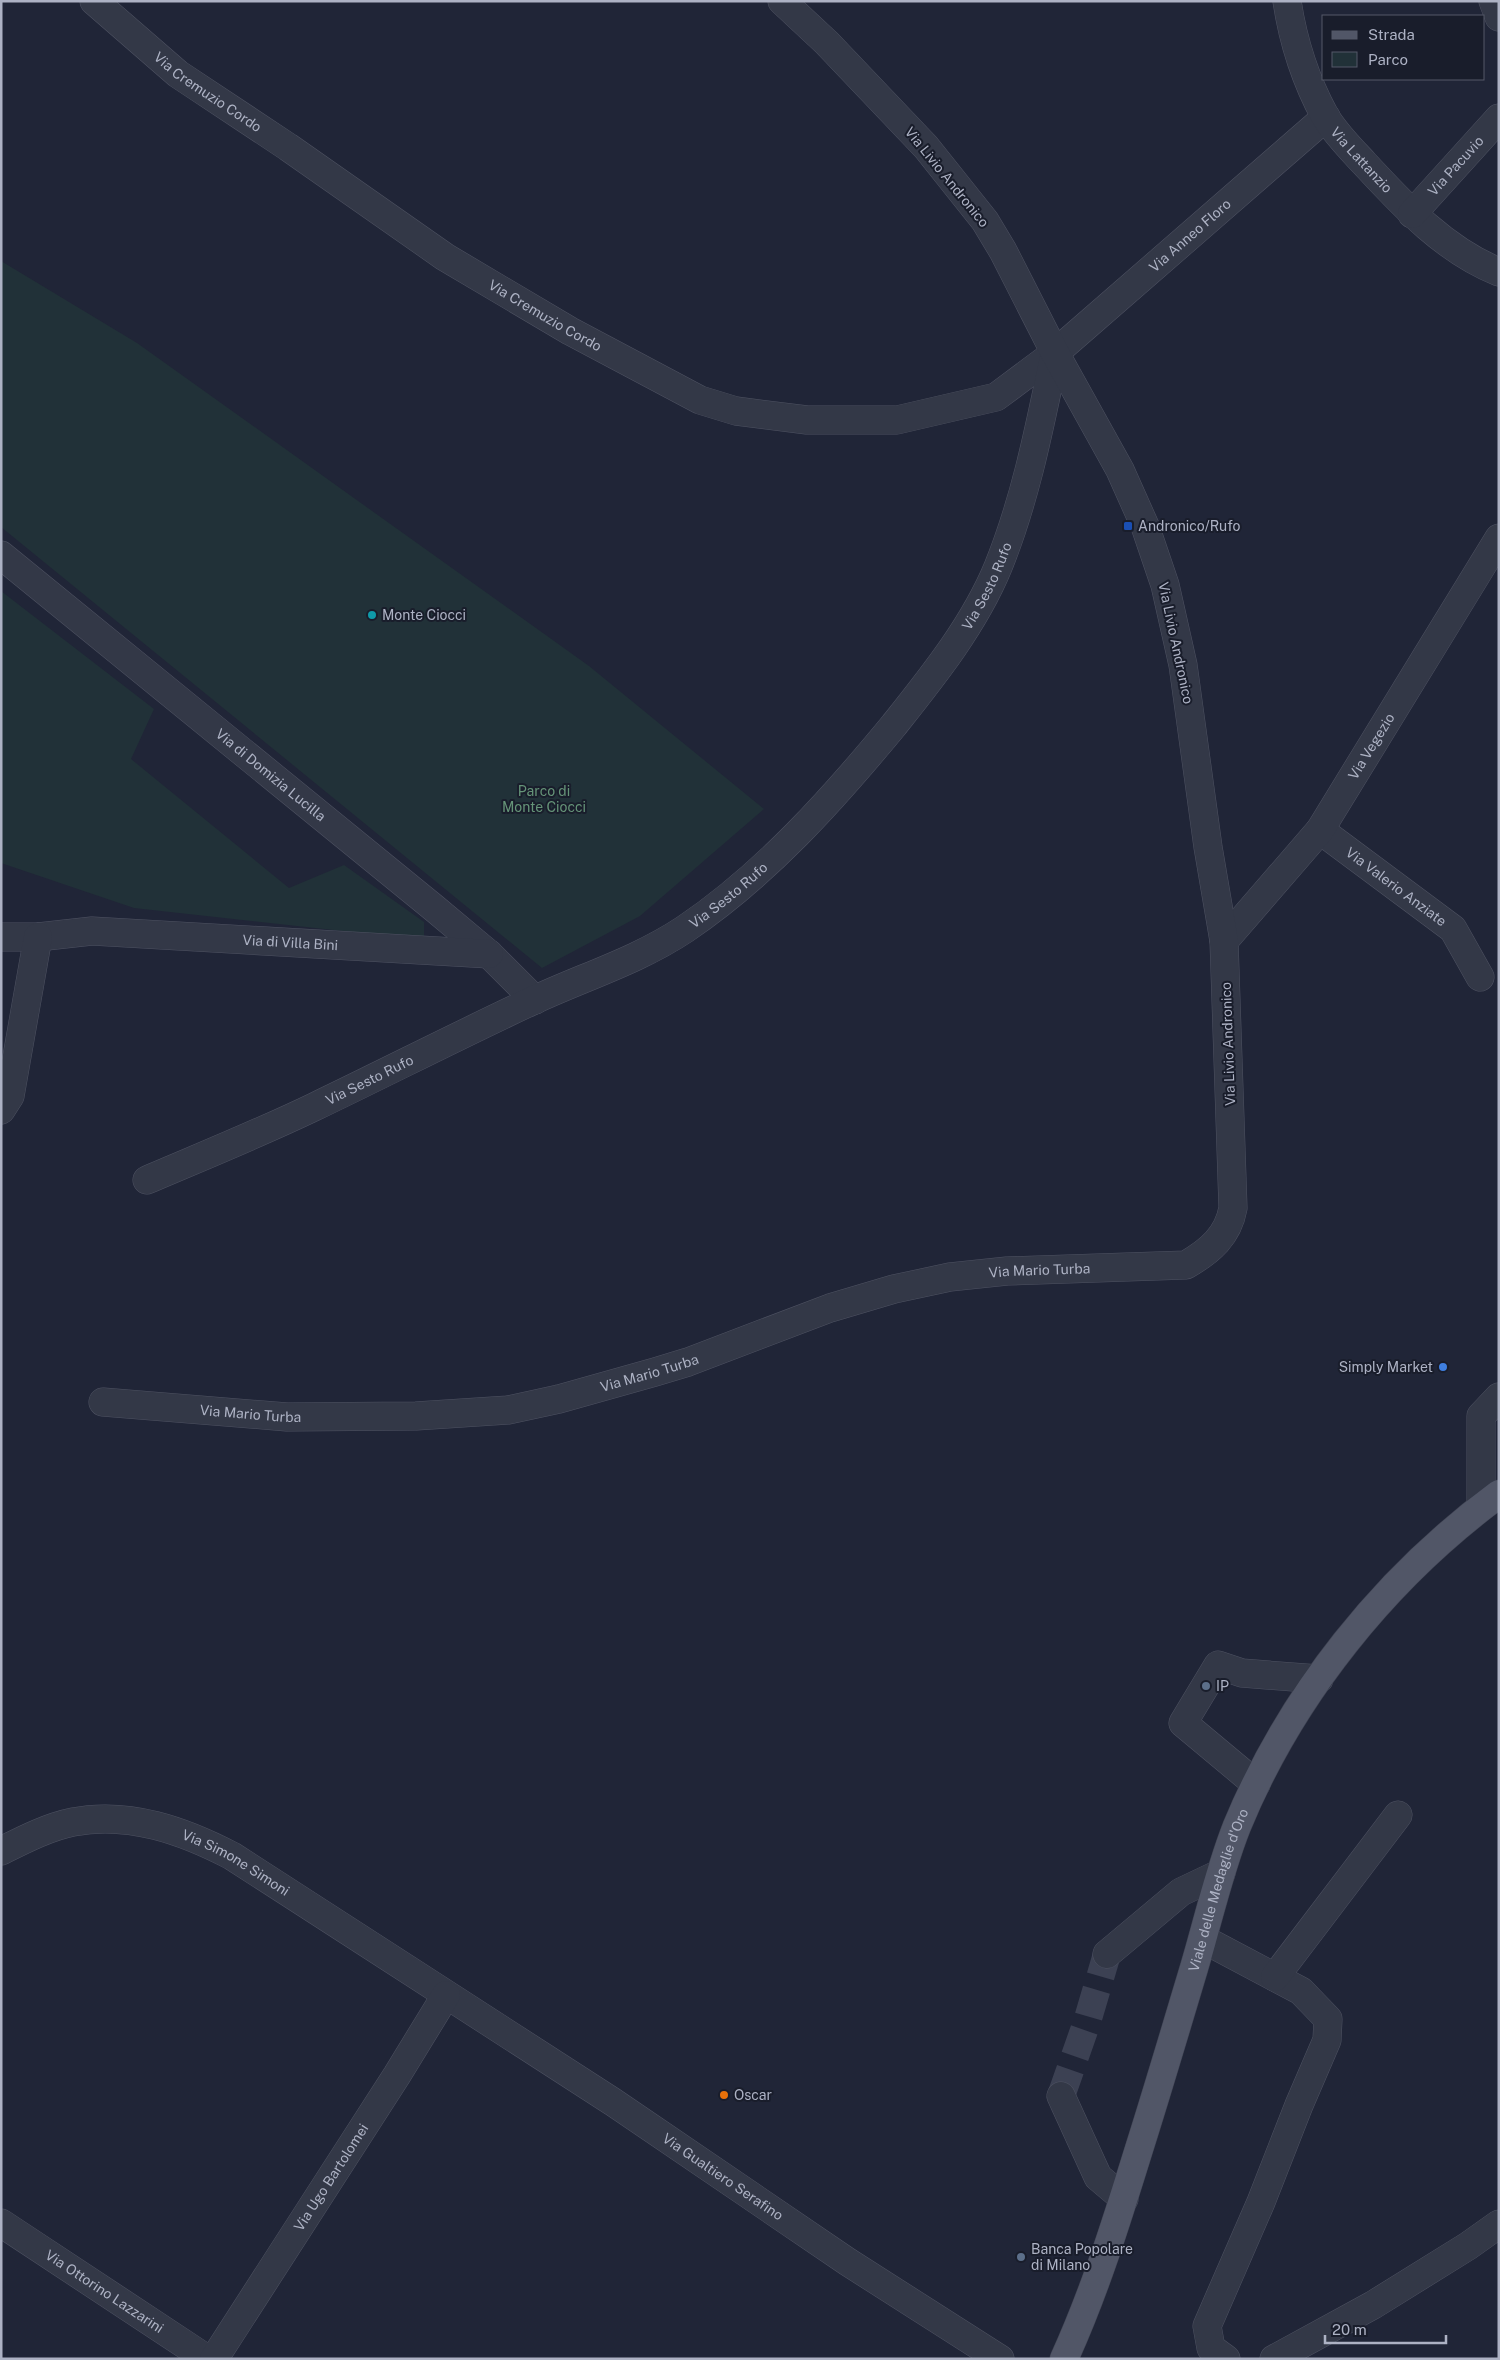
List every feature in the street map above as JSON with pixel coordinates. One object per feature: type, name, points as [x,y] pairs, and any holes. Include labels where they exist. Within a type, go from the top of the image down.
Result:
[{"type":"main road","name":"Viale delle Medaglie d'Oro","points":[[1064,2359],[1093,2288],[1124,2199],[1221,1873],[1237,1826],[1256,1784],[1290,1723],[1339,1651],[1380,1602],[1432,1550],[1490,1501]]},
{"type":"street","name":"Via Cremuzio Cordo","points":[[94,1],[178,74],[288,147],[445,257],[570,331],[700,400],[736,411],[764,416],[816,421],[897,420],[996,397],[1055,353]]},
{"type":"street","name":"Via Livio Andronico","points":[[782,1],[826,43],[926,147],[966,196],[1003,251],[1055,353],[1090,414],[1132,496],[1165,585],[1183,665],[1208,847],[1224,941],[1233,1208],[1228,1225],[1218,1242],[1186,1265]]},
{"type":"street","name":"Via Lattanzio","points":[[1287,1],[1299,56],[1326,117],[1354,152],[1412,214],[1452,245],[1499,272]]},
{"type":"street","points":[[1493,1],[1499,16]]},
{"type":"street","name":"Via Anneo Floro","points":[[1055,353],[1326,117]]},
{"type":"street","name":"Via Pacuvio","points":[[1412,214],[1499,118]]},
{"type":"street","name":"Via Sesto Rufo","points":[[148,1180],[311,1108],[535,1000],[629,960],[674,936],[710,910],[770,860],[835,794],[910,705],[950,651],[976,609],[997,569],[1015,519],[1034,453],[1055,353]]},
{"type":"street","name":"Via Vegezio","points":[[1224,941],[1320,830],[1499,538]]},
{"type":"street","name":"Via di Domizia Lucilla","points":[[1,555],[488,954],[535,1000]]},
{"type":"street","name":"Via Valerio Anziate","points":[[1320,830],[1453,929],[1480,977]]},
{"type":"street","name":"Via di Villa Bini","points":[[1,937],[38,937],[92,931],[488,954]]},
{"type":"street","points":[[1,1110],[10,1096],[38,937]]},
{"type":"street","name":"Via Mario Turba","points":[[103,1402],[287,1416],[406,1416],[508,1410],[559,1399],[655,1372],[688,1362],[830,1308],[950,1277],[1007,1271],[1186,1265]]},
{"type":"street","points":[[1490,1501],[1480,1416],[1499,1397]]},
{"type":"street","points":[[1256,1784],[1184,1723],[1218,1665],[1242,1673],[1319,1679]]},
{"type":"street","points":[[1275,1977],[1398,1815]]},
{"type":"street","name":"Via Simone Simoni","points":[[1,1851],[73,1822],[120,1820],[184,1833],[264,1874],[446,1995]]},
{"type":"street","points":[[1107,1954],[1181,1892],[1221,1873]]},
{"type":"street","points":[[1202,1939],[1301,1991],[1328,2019],[1328,2040],[1299,2105],[1261,2202],[1206,2326],[1211,2348],[1226,2359]]},
{"type":"street","name":"Via Ugo Bartolomei","points":[[214,2359],[397,2075],[446,1995]]},
{"type":"street","name":"Via Gualtiero Serafino","points":[[446,1995],[613,2102],[840,2257],[1000,2359]]},
{"type":"street","points":[[1061,2096],[1098,2177],[1124,2199]]},
{"type":"street","name":"Via Ottorino Lazzarini","points":[[1,2223],[207,2359]]},
{"type":"street","points":[[1274,2359],[1372,2305],[1468,2246],[1499,2224]]},
{"type":"green space","name":"Parco di Monte Ciocci","points":[[1,261],[137,343],[589,666],[764,809],[640,916],[542,968],[1,527]]},
{"type":"green space","points":[[1,591],[154,709],[131,759],[289,888],[344,865],[424,922],[424,940],[134,908],[1,863]]},
{"type":"tunnel","points":[[1061,2096],[1087,2022],[1107,1954]]},
{"type":"place","name":"Andronico/Rufo","points":[[1128,526]]},
{"type":"place","name":"Monte Ciocci","points":[[372,615]]},
{"type":"place","name":"Simply Market","points":[[1443,1367]]},
{"type":"place","name":"IP","points":[[1206,1686]]},
{"type":"place","name":"Oscar","points":[[724,2095]]},
{"type":"place","name":"Banca Popolare di Milano","points":[[1021,2257]]}]
